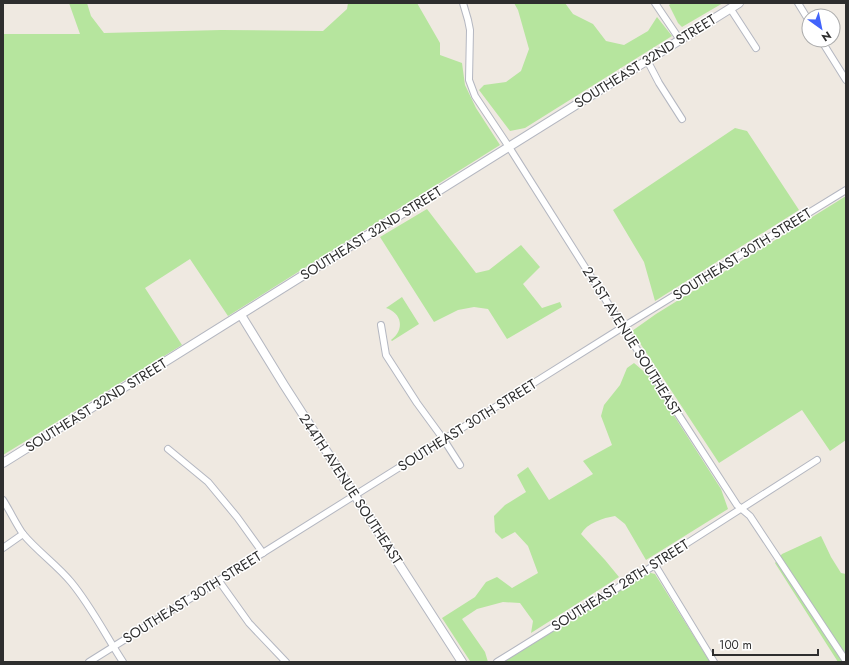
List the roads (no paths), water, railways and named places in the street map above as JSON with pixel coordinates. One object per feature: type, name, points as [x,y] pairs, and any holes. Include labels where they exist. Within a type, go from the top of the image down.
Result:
[{"type":"street","name":"241ST AVENUE SOUTHEAST","points":[[463,3],[470,30],[469,80],[480,104],[510,147],[669,400],[737,504],[750,516],[846,661]]},
{"type":"street","points":[[655,3],[680,40]]},
{"type":"street","name":"SOUTHEAST 32ND STREET","points":[[3,463],[739,3]]},
{"type":"street","points":[[730,8],[756,48]]},
{"type":"street","points":[[826,48],[846,80]]},
{"type":"street","points":[[647,60],[682,119]]},
{"type":"street","name":"SOUTHEAST 30TH STREET","points":[[89,662],[623,326],[846,190]]},
{"type":"street","name":"244TH AVENUE SOUTHEAST","points":[[241,314],[462,662]]},
{"type":"street","points":[[381,325],[386,355],[460,465]]},
{"type":"street","points":[[168,449],[208,482],[238,517],[263,553]]},
{"type":"street","name":"SOUTHEAST 28TH STREET","points":[[497,662],[655,565],[817,460]]},
{"type":"street","points":[[3,500],[23,534],[72,583],[123,662]]},
{"type":"street","points":[[3,548],[23,534]]},
{"type":"street","points":[[655,565],[714,662]]},
{"type":"street","points":[[219,581],[249,623],[286,662]]}]
